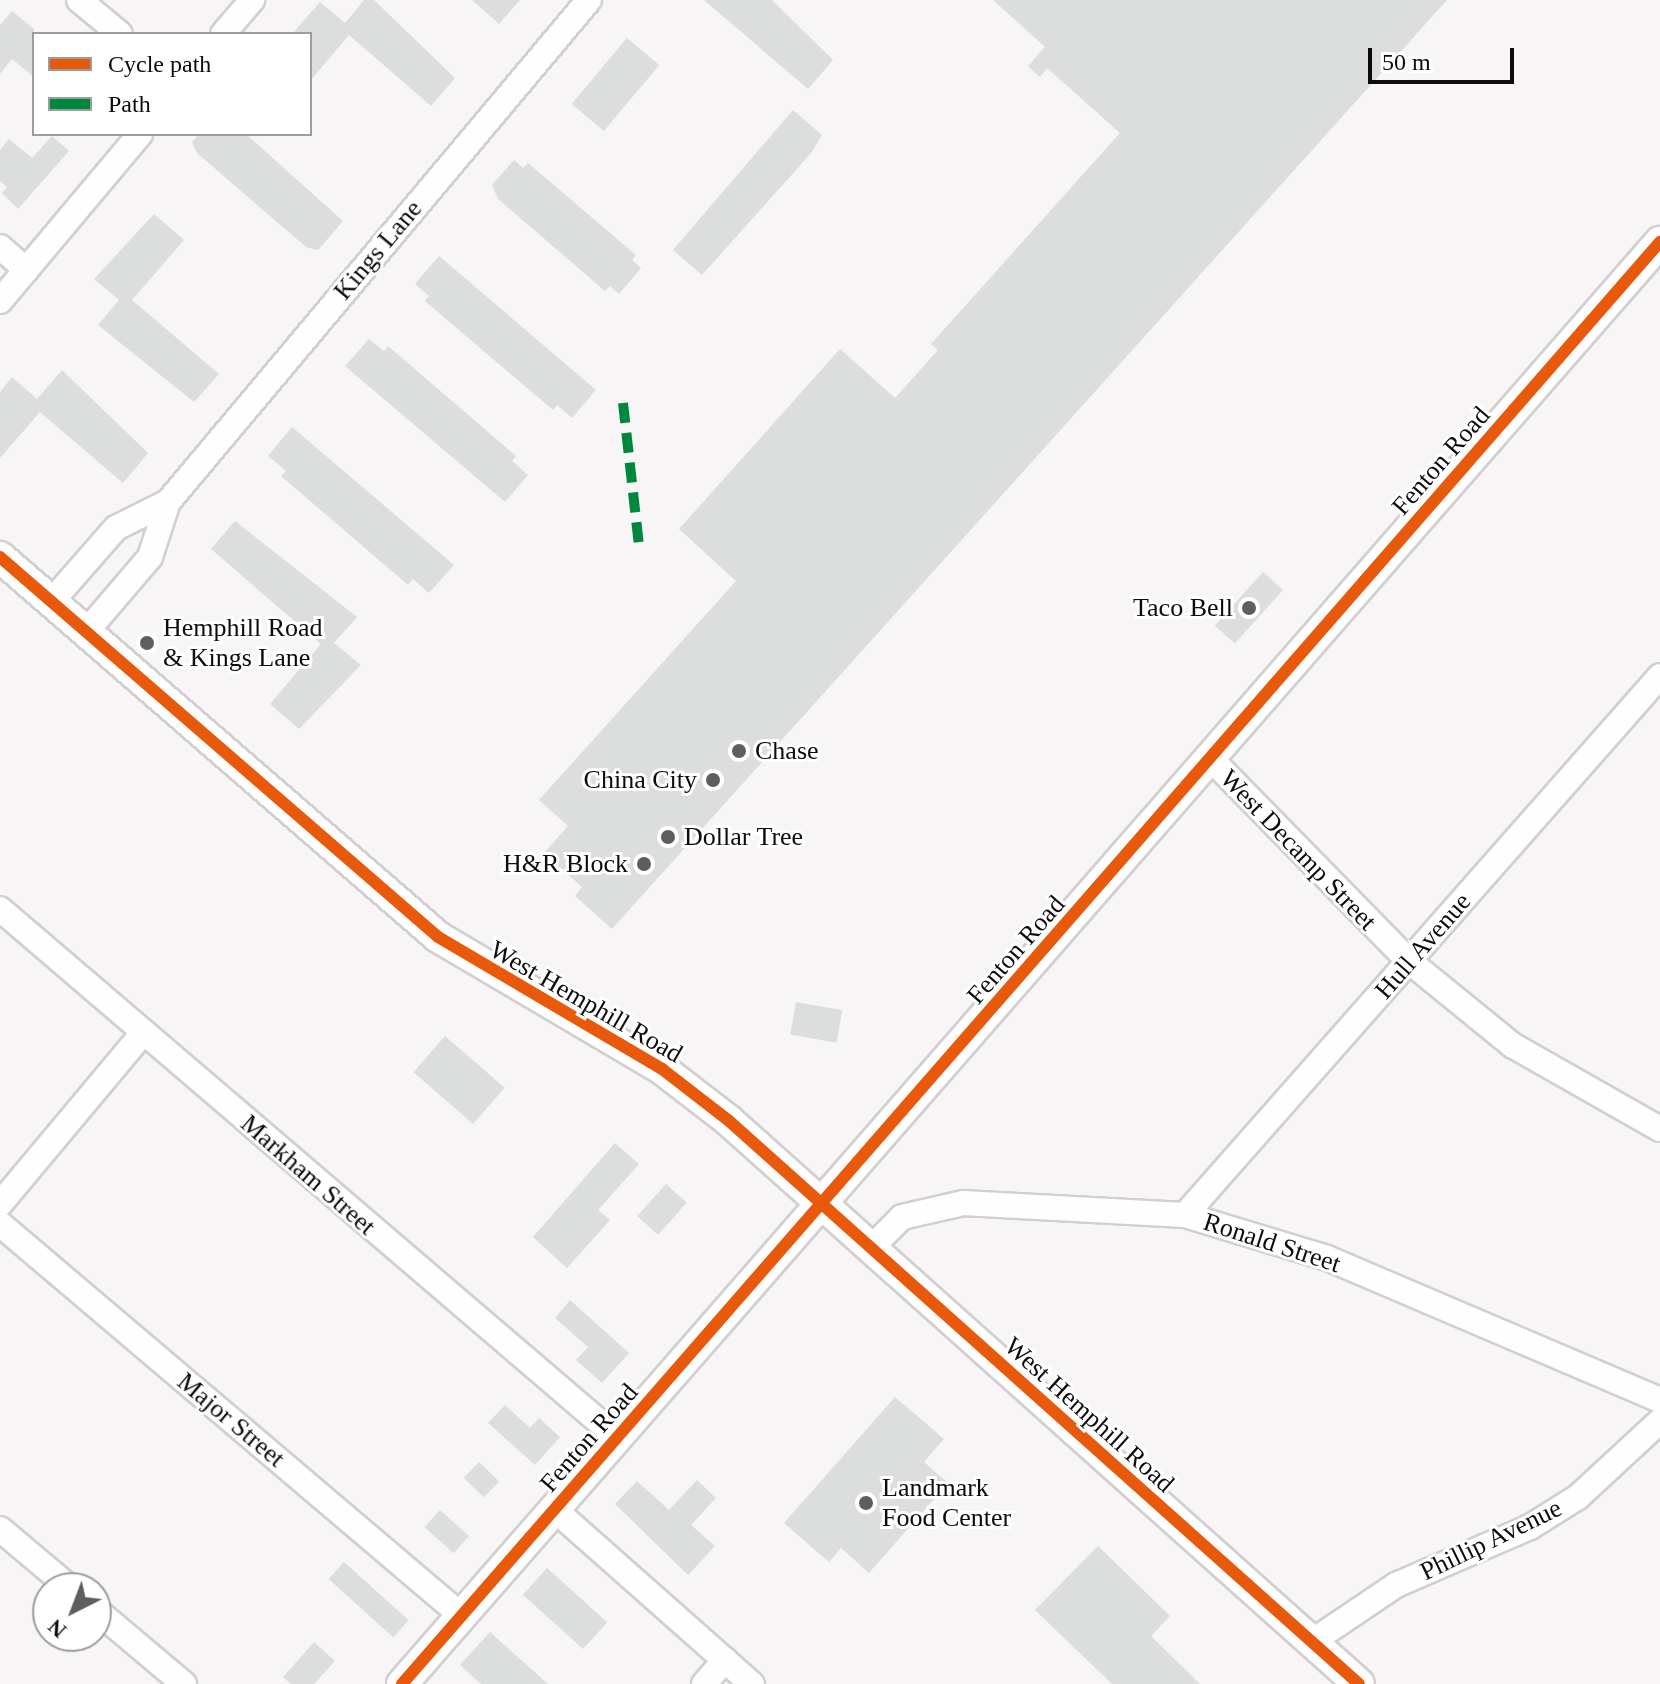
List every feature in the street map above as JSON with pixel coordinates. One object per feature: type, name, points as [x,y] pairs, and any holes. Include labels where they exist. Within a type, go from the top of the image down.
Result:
[{"type":"street","points":[[79,0],[118,32]]},
{"type":"street","points":[[225,32],[252,0]]},
{"type":"street","name":"Kings Lane","points":[[86,632],[150,557],[168,502],[589,0]]},
{"type":"street","points":[[0,301],[138,136]]},
{"type":"street","name":"Fenton Road","points":[[402,1684],[824,1204],[1660,242]]},
{"type":"street","points":[[0,247],[26,270]]},
{"type":"street","name":"Kings Lane","points":[[52,601],[116,528],[168,502]]},
{"type":"street","name":"West Hemphill Road","points":[[0,557],[438,937],[662,1069],[824,1204],[1359,1684]]},
{"type":"street","name":"Hull Avenue","points":[[1185,1215],[1660,676]]},
{"type":"street","name":"West Decamp Street","points":[[1211,759],[1410,962],[1512,1045],[1660,1129]]},
{"type":"street","name":"Markham Street","points":[[0,909],[618,1438]]},
{"type":"street","points":[[0,1204],[143,1033]]},
{"type":"street","name":"Ronald Street","points":[[872,1247],[902,1217],[963,1203],[1185,1215],[1327,1258],[1660,1400]]},
{"type":"street","name":"Major Street","points":[[0,1224],[462,1616]]},
{"type":"street","name":"Phillip Avenue","points":[[1310,1643],[1396,1585],[1530,1527],[1578,1497],[1660,1421]]},
{"type":"street","points":[[555,1510],[752,1684]]},
{"type":"street","points":[[0,1529],[51,1572]]},
{"type":"street","points":[[112,1623],[184,1684]]},
{"type":"street","points":[[704,1684],[725,1660]]},
{"type":"building","points":[[364,0],[374,0],[455,78],[431,106],[349,35],[312,79],[312,32],[294,32],[320,2],[345,23]]},
{"type":"building","points":[[472,0],[520,0],[499,24]]},
{"type":"building","points":[[704,0],[772,0],[833,60],[808,89]]},
{"type":"building","points":[[993,0],[1447,0],[612,929],[575,896],[582,887],[544,853],[568,826],[539,800],[736,581],[679,529],[840,349],[895,398],[938,350],[931,344],[1120,133],[1047,68],[1040,77],[1028,66],[1045,47]]},
{"type":"building","points":[[12,11],[34,29],[32,75],[12,59],[0,74],[0,25]]},
{"type":"building","points":[[627,38],[659,65],[604,131],[572,104]]},
{"type":"building","points":[[793,110],[822,135],[812,152],[702,275],[673,250]]},
{"type":"building","points":[[52,136],[69,151],[18,209],[2,193],[7,187],[0,181],[0,150],[9,139],[32,158]]},
{"type":"building","points":[[197,136],[248,136],[343,221],[318,250],[306,247],[197,153],[192,142]]},
{"type":"building","points":[[514,160],[523,168],[528,163],[636,255],[632,260],[641,268],[619,294],[610,286],[605,291],[498,199],[492,185]]},
{"type":"building","points":[[154,214],[184,240],[132,300],[219,374],[194,402],[98,325],[119,300],[94,279]]},
{"type":"building","points":[[439,256],[596,390],[572,418],[557,405],[553,410],[425,301],[429,296],[415,284]]},
{"type":"building","points":[[369,339],[384,351],[388,346],[516,456],[512,461],[528,475],[505,502],[345,366]]},
{"type":"building","points":[[62,370],[148,453],[123,483],[40,412],[0,458],[0,392],[12,377],[37,399]]},
{"type":"building","points":[[292,427],[454,565],[429,593],[413,579],[408,585],[281,476],[286,471],[268,456]]},
{"type":"building","points":[[235,521],[357,617],[334,643],[361,665],[299,729],[270,704],[321,644],[211,549]]},
{"type":"building","name":"Taco Bell","points":[[1263,572],[1283,590],[1235,644],[1215,626]]},
{"type":"building","points":[[796,1002],[842,1010],[837,1043],[790,1034]]},
{"type":"building","points":[[445,1036],[505,1088],[473,1124],[414,1072]]},
{"type":"building","points":[[615,1143],[639,1164],[598,1210],[610,1220],[567,1268],[533,1237]]},
{"type":"building","points":[[666,1184],[687,1203],[658,1235],[637,1216]]},
{"type":"building","points":[[570,1300],[629,1353],[602,1383],[576,1360],[588,1347],[555,1318]]},
{"type":"building","name":"Landmark Food Center","points":[[895,1397],[944,1439],[924,1462],[948,1483],[869,1573],[841,1548],[829,1562],[784,1523]]},
{"type":"building","points":[[505,1405],[530,1428],[539,1418],[560,1437],[535,1465],[488,1423]]},
{"type":"building","points":[[479,1462],[499,1481],[484,1497],[464,1478]]},
{"type":"building","points":[[697,1480],[716,1498],[691,1525],[715,1546],[688,1575],[615,1504],[637,1481],[669,1510]]},
{"type":"building","points":[[440,1510],[469,1536],[454,1553],[425,1527]]},
{"type":"building","points":[[1098,1546],[1170,1616],[1151,1636],[1200,1684],[1112,1684],[1035,1610]]},
{"type":"building","points":[[344,1562],[409,1620],[393,1637],[329,1579]]},
{"type":"building","points":[[547,1568],[607,1622],[583,1649],[523,1595]]},
{"type":"building","points":[[490,1632],[548,1684],[481,1684],[460,1665]]},
{"type":"building","points":[[314,1642],[335,1661],[314,1684],[291,1684],[283,1677]]},
{"type":"marked path","points":[[623,403],[639,546]]},
{"type":"cycle path","points":[[402,1684],[1660,242]]},
{"type":"cycle path","points":[[0,557],[438,937],[662,1069],[728,1120],[1359,1684]]},
{"type":"place","name":"Taco Bell","points":[[1249,608]]},
{"type":"place","name":"Hemphill Road & Kings Lane","points":[[147,643]]},
{"type":"place","name":"Chase","points":[[739,751]]},
{"type":"place","name":"China City","points":[[713,780]]},
{"type":"place","name":"Dollar Tree","points":[[668,837]]},
{"type":"place","name":"H&R Block","points":[[644,864]]},
{"type":"place","name":"Landmark Food Center","points":[[866,1503]]}]
